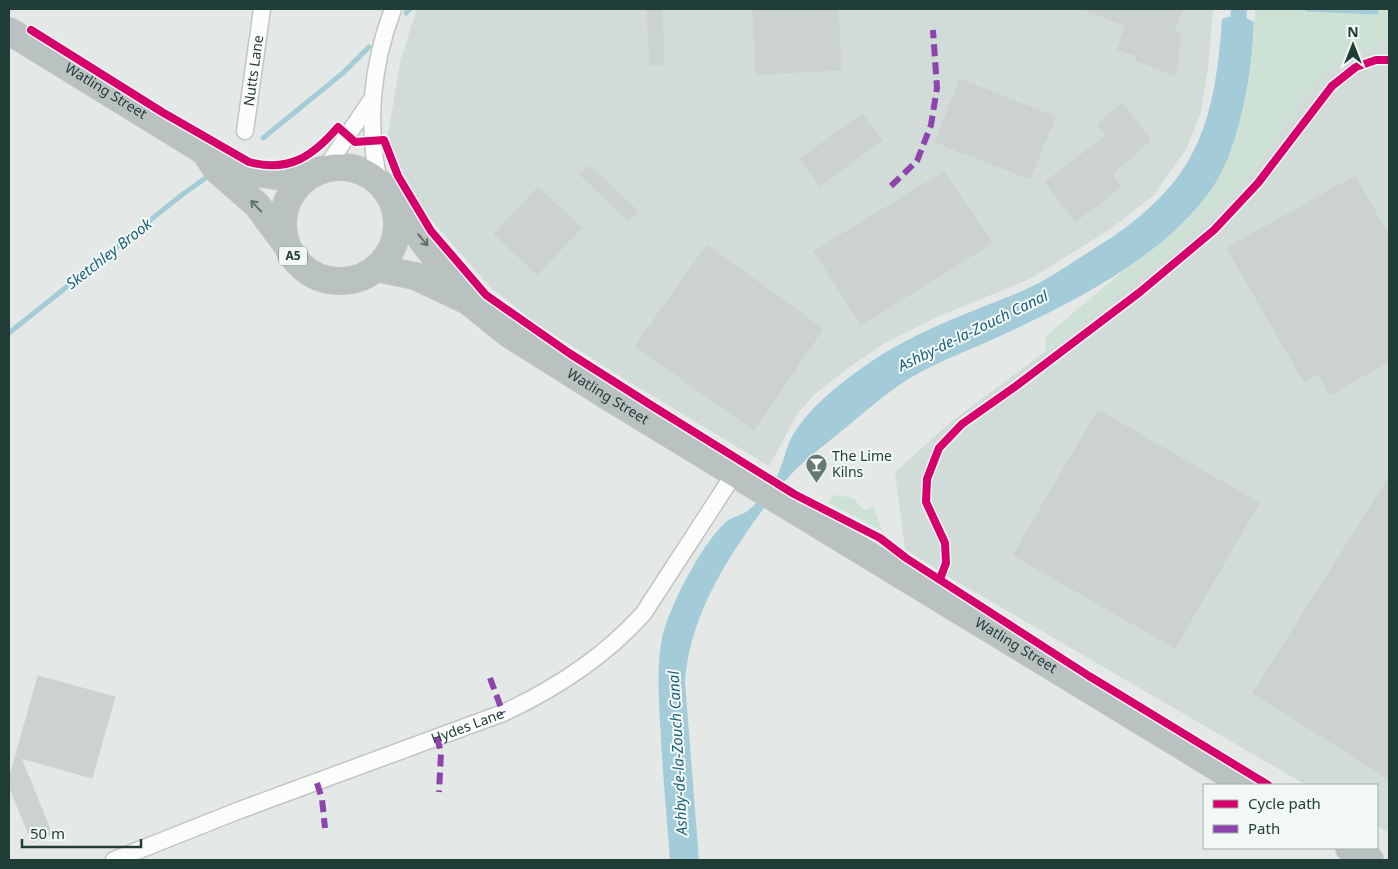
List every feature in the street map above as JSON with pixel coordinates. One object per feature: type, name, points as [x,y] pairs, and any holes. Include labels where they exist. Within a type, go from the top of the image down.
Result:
[{"type":"highway","name":"Watling Street","points":[[9,30],[204,151],[251,172],[302,180]]},
{"type":"highway","name":"Watling Street","points":[[204,151],[217,170],[257,205],[286,244]]},
{"type":"highway","name":"A5","points":[[344,167],[363,172],[386,192],[397,220],[395,238],[388,255],[376,268],[361,277],[345,281],[328,280],[312,274],[301,266],[286,244],[283,227],[284,210],[291,194],[302,180],[325,168],[344,167]]},
{"type":"highway","name":"Watling Street","points":[[386,192],[468,301]]},
{"type":"highway","name":"Watling Street","points":[[376,268],[415,276],[468,301],[518,339],[743,479],[1244,784]]},
{"type":"highway","points":[[1351,849],[1370,860]]},
{"type":"street","name":"Nutts Lane","points":[[245,131],[262,9]]},
{"type":"street","points":[[386,192],[372,142],[372,98],[381,45],[393,9]]},
{"type":"street","points":[[325,168],[372,98]]},
{"type":"street","name":"Hydes Lane","points":[[114,860],[240,810],[493,716],[537,697],[584,667],[630,629],[743,479]]},
{"type":"shaded area","points":[[417,9],[1213,9],[1208,70],[1200,114],[1187,148],[1153,196],[1109,230],[1030,279],[939,316],[885,343],[848,368],[814,395],[798,413],[769,466],[613,372],[533,321],[489,286],[428,216],[398,165],[388,134],[401,58]]},
{"type":"shaded area","points":[[1389,42],[1389,833],[1378,827],[1378,784],[1304,784],[949,577],[905,549],[895,472],[953,420],[1045,352],[1180,245],[1256,166],[1318,77],[1350,55]]},
{"type":"green space","points":[[1255,9],[1389,9],[1389,42],[1350,55],[1318,77],[1256,166],[1180,245],[1045,352],[1046,336],[1184,222],[1201,203],[1215,182],[1227,159],[1243,110],[1252,60]]},
{"type":"green space","points":[[836,495],[853,498],[864,510],[874,507],[882,531],[829,503],[831,498]]},
{"type":"water","points":[[1239,14],[1254,22],[1249,74],[1239,125],[1228,158],[1213,187],[1191,214],[1165,239],[1136,262],[1072,301],[922,371],[893,390],[799,467],[780,487],[746,533],[724,568],[705,604],[687,661],[685,682],[699,860],[670,860],[659,701],[660,650],[666,625],[679,593],[707,545],[726,522],[748,511],[766,493],[778,474],[794,433],[816,405],[843,382],[899,344],[1048,278],[1124,229],[1152,205],[1174,181],[1191,156],[1204,128],[1218,60],[1222,19]]},
{"type":"building","points":[[647,9],[662,9],[664,64],[650,65]]},
{"type":"building","points":[[753,9],[838,9],[841,70],[756,74]]},
{"type":"building","points":[[1083,9],[1183,9],[1174,31],[1180,33],[1176,76],[1135,60],[1137,56],[1117,49],[1126,26]]},
{"type":"building","points":[[960,79],[1055,117],[1030,179],[935,142]]},
{"type":"building","points":[[1122,103],[1151,140],[1112,174],[1121,187],[1075,222],[1045,182],[1107,135],[1097,125]]},
{"type":"building","points":[[862,114],[882,140],[820,186],[800,159]]},
{"type":"building","points":[[589,165],[638,211],[629,221],[580,175]]},
{"type":"building","points":[[944,172],[992,243],[861,325],[814,251]]},
{"type":"building","points":[[1355,176],[1389,236],[1389,361],[1330,395],[1318,374],[1304,382],[1227,248]]},
{"type":"building","points":[[538,187],[582,228],[537,275],[494,234]]},
{"type":"building","points":[[707,245],[823,329],[754,430],[635,346]]},
{"type":"building","points":[[1098,410],[1259,503],[1175,648],[1013,555]]},
{"type":"building","points":[[1389,477],[1389,779],[1253,693]]},
{"type":"building","points":[[38,676],[115,697],[92,778],[21,758],[52,834],[32,842],[9,786],[9,773],[11,772]]},
{"type":"waterway","name":"Sketchley Brook","points":[[406,13],[410,9]]},
{"type":"waterway","name":"Ashby-de-la-Zouch Canal","points":[[1237,36],[1239,9]]},
{"type":"waterway","points":[[1307,9],[1376,12]]},
{"type":"waterway","name":"Sketchley Brook","points":[[263,138],[343,73],[369,47]]},
{"type":"waterway","name":"Sketchley Brook","points":[[9,333],[183,194],[210,175]]},
{"type":"marked path","points":[[891,186],[917,161],[931,125],[937,88],[933,30]]},
{"type":"marked path","points":[[490,678],[503,713]]},
{"type":"marked path","points":[[437,737],[441,753],[439,792]]},
{"type":"marked path","points":[[317,783],[322,799],[325,828]]},
{"type":"cycle path","points":[[31,30],[162,112],[249,162],[276,165],[299,160],[319,146],[338,127],[355,142],[384,140],[398,176],[431,231],[486,295],[569,353],[654,407],[794,494],[880,538],[906,558],[1089,676],[1266,784]]},
{"type":"cycle path","points":[[940,579],[946,563],[945,543],[926,502],[927,479],[939,448],[962,424],[1016,386],[1140,292],[1214,230],[1258,183],[1332,86],[1356,67],[1376,60],[1389,60]]},
{"type":"place","name":"The Lime Kilns","points":[[816,483]]}]
